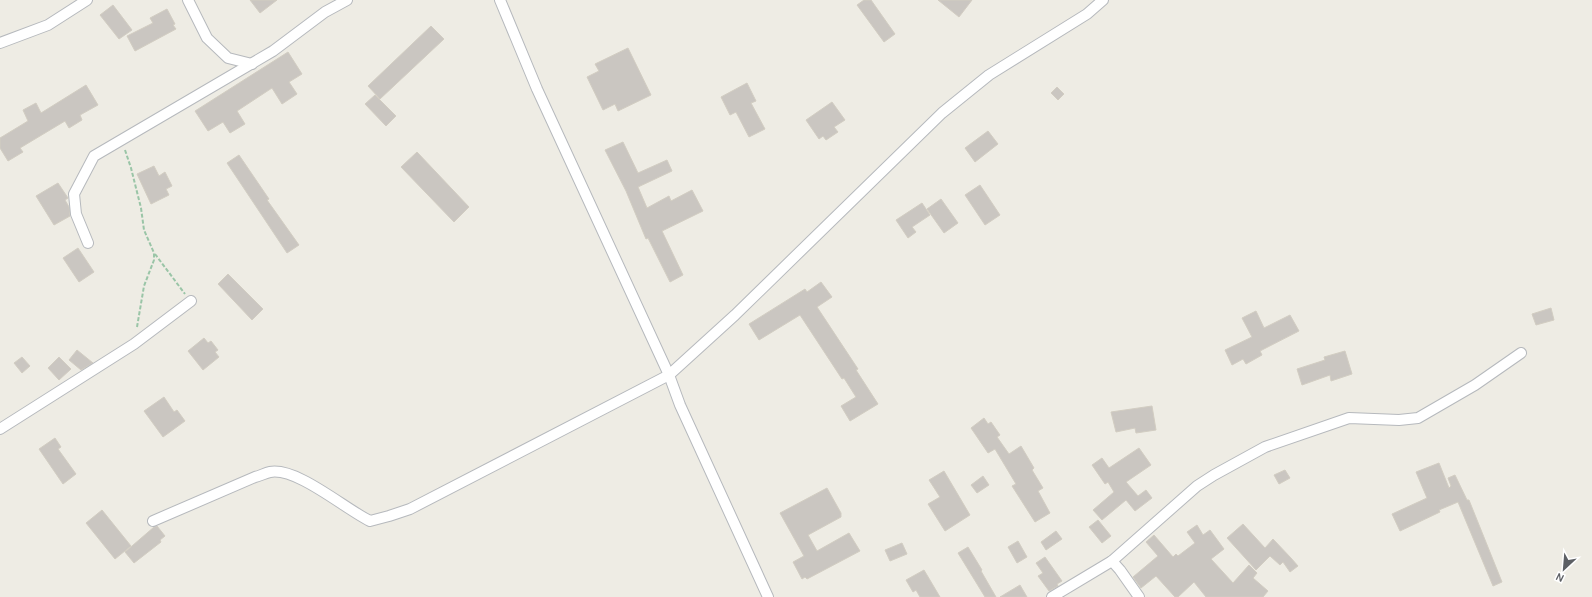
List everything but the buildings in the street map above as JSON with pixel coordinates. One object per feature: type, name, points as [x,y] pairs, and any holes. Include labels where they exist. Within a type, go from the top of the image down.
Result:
[{"type":"street","points":[[0,43],[48,25],[86,0]]},
{"type":"street","points":[[188,0],[207,38],[228,58],[252,64]]},
{"type":"street","points":[[88,244],[76,214],[74,194],[94,156],[278,48],[325,12],[347,0]]},
{"type":"street","points":[[500,0],[537,89],[669,375],[680,405],[768,597]]},
{"type":"street","points":[[153,521],[270,472],[287,474],[307,483],[370,521],[389,516],[410,508],[669,375],[735,315],[942,113],[989,75],[1087,14],[1103,0]]},
{"type":"street","points":[[0,429],[134,344],[191,301]]},
{"type":"street","points":[[1052,597],[1112,561],[1197,486],[1265,447],[1349,418],[1399,420],[1418,418],[1475,385],[1521,353]]},
{"type":"street","points":[[1112,561],[1139,597]]},
{"type":"path","points":[[123,139],[141,208],[144,230],[154,253],[191,301]]},
{"type":"path","points":[[134,344],[144,286],[154,260],[154,253]]}]
